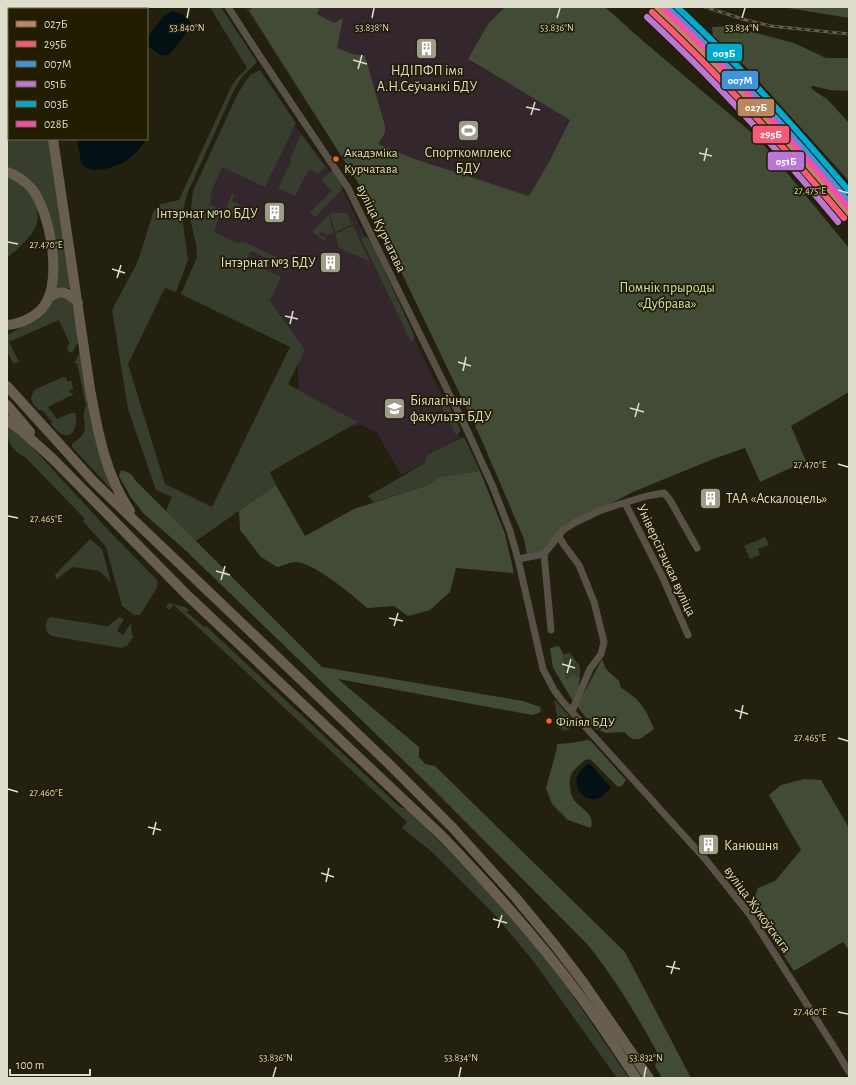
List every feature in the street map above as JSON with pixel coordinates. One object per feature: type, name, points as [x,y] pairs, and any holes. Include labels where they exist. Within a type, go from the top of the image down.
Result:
[{"type":"highway","points":[[53,140],[90,389],[103,451],[106,464],[119,492],[139,525]]},
{"type":"highway","points":[[7,172],[22,179],[32,190],[41,205],[46,220],[54,270],[48,299],[44,306],[34,316],[17,324],[7,325]]},
{"type":"highway","points":[[48,299],[56,293],[68,293],[78,303]]},
{"type":"highway","points":[[7,386],[94,482],[388,762],[458,833],[516,898],[554,944],[587,988],[649,1078]]},
{"type":"highway","points":[[7,405],[54,459],[187,595],[443,836],[482,877],[518,917],[574,988],[636,1078]]},
{"type":"highway","points":[[7,420],[54,459]]},
{"type":"street","name":"вуліца Курчатава","points":[[228,7],[348,188],[468,432],[502,509],[510,530],[518,559]]},
{"type":"street","name":"Універсітэцкая вуліца","points":[[688,635],[663,578],[625,503],[647,496],[664,493],[670,500],[697,548]]},
{"type":"street","points":[[551,630],[544,554],[558,535],[574,523],[599,511],[625,503]]},
{"type":"street","points":[[558,535],[580,565],[594,602],[604,642],[601,654],[590,669],[572,711]]},
{"type":"street","points":[[518,559],[544,554]]},
{"type":"street","name":"вуліца Жукоўскага","points":[[518,559],[543,669],[554,690],[706,860],[750,915],[849,1072]]},
{"type":"shaded area","points":[[245,7],[505,7],[488,24],[470,61],[571,120],[529,196],[415,159],[385,147],[359,184]]},
{"type":"shaded area","points":[[173,11],[182,14],[191,22],[191,27],[170,54],[162,56],[148,46],[148,36],[165,15]]},
{"type":"shaded area","points":[[292,122],[339,182],[458,429],[461,446],[401,475],[377,433],[361,425],[353,426],[299,399],[297,342],[205,235],[207,188],[218,160]]},
{"type":"shaded area","points":[[78,140],[145,140],[137,152],[126,161],[110,168],[98,170],[89,169],[81,163]]},
{"type":"shaded area","points":[[589,763],[611,787],[603,796],[596,799],[583,796],[576,783],[578,774]]},
{"type":"green space","points":[[210,7],[221,7],[257,62],[242,77],[234,90],[187,194],[182,216],[188,260],[176,292],[165,288],[128,364],[165,484],[212,507],[290,347],[181,294],[197,257],[196,244],[190,218],[193,191],[238,93],[250,75],[260,70],[296,123],[265,187],[222,167],[212,190],[210,205],[221,209],[214,232],[237,243],[244,242],[284,261],[284,264],[282,265],[251,251],[246,260],[281,277],[270,301],[305,350],[288,384],[358,422],[270,472],[276,485],[196,541],[166,511],[172,497],[156,490],[128,409],[112,310],[138,261],[154,210],[161,204],[179,200],[232,85],[247,68]]},
{"type":"green space","name":"Помнік прыроды «Дубрава»","points":[[254,7],[320,7],[317,14],[334,23],[343,18],[337,48],[352,54],[365,56],[385,126],[385,133],[378,144],[415,159],[529,196],[550,160],[570,120],[468,59],[488,24],[505,7],[605,7],[758,138],[849,248],[849,392],[791,426],[806,461],[760,482],[745,448],[716,458],[635,491],[564,527],[543,553],[527,555],[524,539],[479,434],[359,184],[249,10]]},
{"type":"green space","points":[[782,7],[849,7],[849,18]]},
{"type":"green space","points":[[730,26],[794,43],[826,58],[849,58],[849,91],[830,90],[813,86],[811,87],[827,99],[849,123],[849,181],[745,66],[713,37],[712,27]]},
{"type":"green space","points":[[8,41],[8,140],[50,140],[70,288],[55,289],[47,212],[7,169]]},
{"type":"green space","points":[[301,134],[325,167],[318,174],[309,169],[295,196],[278,188],[292,160],[290,159]]},
{"type":"green space","points":[[333,170],[341,182],[342,190],[315,217],[310,212],[332,191],[321,180]]},
{"type":"green space","points":[[7,177],[17,182],[29,193],[36,206],[38,215],[37,223],[28,238],[7,258]]},
{"type":"green space","points":[[232,193],[234,196],[232,201],[248,209],[242,220],[225,212]]},
{"type":"green space","points":[[347,213],[352,224],[335,232],[330,214]]},
{"type":"green space","points":[[329,215],[333,233],[328,235],[320,232],[319,235],[326,238],[325,241],[312,232]]},
{"type":"green space","points":[[353,226],[370,262],[339,248],[335,234]]},
{"type":"green space","points":[[366,236],[372,244],[415,337],[411,342],[361,238]]},
{"type":"green space","points":[[62,296],[71,301],[79,340],[72,353],[68,351],[67,347],[70,344],[59,320],[9,342],[19,362],[14,364],[6,346],[8,335],[35,319],[51,300]]},
{"type":"green space","points":[[80,352],[114,489],[112,490],[72,447],[72,444],[81,436],[85,428],[84,410],[86,406],[77,363],[74,363]]},
{"type":"green space","points":[[63,377],[67,378],[66,379],[68,382],[71,380],[73,389],[69,390],[70,393],[73,392],[72,395],[48,407],[57,419],[71,413],[75,413],[76,422],[74,430],[68,435],[60,433],[51,424],[52,422],[42,410],[40,411],[33,404],[31,398],[34,390]]},
{"type":"green space","points":[[448,403],[460,429],[460,432],[456,435],[440,404]]},
{"type":"green space","points":[[7,425],[21,435],[112,534],[158,581],[157,588],[140,615],[134,615],[122,606],[106,547],[83,521],[85,519],[26,458],[13,448],[9,441]]},
{"type":"green space","points":[[464,437],[480,471],[438,477],[428,485],[374,502],[368,496],[425,463],[427,455]]},
{"type":"green space","points":[[121,470],[131,474],[135,480],[322,667],[523,701],[540,707],[541,712],[532,715],[338,679],[419,747],[419,757],[425,764],[435,766],[625,952],[691,1078],[662,1078],[655,1066],[658,1054],[634,1011],[588,945],[432,788],[183,548],[144,514],[130,496],[119,476]]},
{"type":"green space","points":[[480,471],[505,534],[514,573],[456,568],[450,592],[430,610],[408,616],[394,606],[367,608],[322,573],[302,563],[293,562],[277,567],[261,557],[240,530],[239,511],[276,485],[305,536],[354,509],[428,485],[438,477]]},
{"type":"green space","points":[[765,537],[769,545],[758,549],[760,555],[750,559],[744,546]]},
{"type":"green space","points":[[90,539],[102,549],[111,582],[99,571],[74,567],[56,579],[55,575]]},
{"type":"green space","points":[[169,603],[185,607],[189,610],[187,612],[204,627],[206,626],[400,807],[407,809],[483,886],[553,967],[629,1078],[617,1078],[534,962],[495,915],[432,852],[402,828],[407,822],[174,605],[169,610],[166,607]]},
{"type":"green space","points":[[50,617],[108,626],[119,617],[124,619],[117,631],[123,635],[131,623],[132,635],[134,636],[127,646],[121,648],[52,636],[48,633],[46,627],[47,620]]},
{"type":"green space","points":[[559,646],[563,654],[566,679],[573,674],[580,677],[574,703],[553,668],[550,648]]},
{"type":"green space","points":[[570,653],[580,666],[580,677],[573,674],[566,679],[563,654]]},
{"type":"green space","points":[[602,659],[606,669],[619,681],[621,688],[633,696],[642,705],[648,716],[654,729],[640,739],[632,739],[624,732],[606,733],[594,728],[577,706]]},
{"type":"green space","points":[[554,699],[571,718],[573,724],[568,730],[564,731],[559,727]]},
{"type":"green space","points":[[587,740],[591,741],[626,780],[622,786],[618,787],[590,759],[585,760],[573,771],[570,779],[571,794],[574,800],[589,815],[592,823],[591,828],[568,820],[552,804],[546,788],[557,744]]},
{"type":"green space","points":[[804,779],[821,780],[849,828],[849,950],[843,942],[794,971],[751,907],[758,888],[775,881],[801,850],[769,795],[781,785]]},
{"type":"railway","points":[[705,7],[771,26],[849,34]]},
{"type":"transit line","name":"027Б","points":[[657,7],[732,81],[803,159],[849,213]]},
{"type":"transit line","name":"028Б","points":[[662,7],[735,79],[849,208]]},
{"type":"transit line","name":"007М","points":[[667,7],[761,102],[806,151],[849,202]]},
{"type":"transit line","name":"003Б","points":[[677,7],[766,96],[849,191]]},
{"type":"transit line","name":"295Б","points":[[652,12],[727,86],[798,164],[844,218]]},
{"type":"transit line","name":"051Б","points":[[647,17],[673,41],[746,116],[838,222]]},
{"type":"place","name":"НДІПФП імя А.Н.Сеўчанкі БДУ","points":[[427,48]]},
{"type":"place","name":"Спорткомплекс БДУ","points":[[468,130]]},
{"type":"place","name":"Акадэміка Курчатава","points":[[336,159]]},
{"type":"place","name":"Інтэрнат №10 БДУ","points":[[274,213]]},
{"type":"place","name":"Інтэрнат №3 БДУ","points":[[331,262]]},
{"type":"place","name":"Біялагічны факультэт БДУ","points":[[395,408]]},
{"type":"place","name":"ТАА «Аскалоцель»","points":[[710,498]]},
{"type":"place","name":"Філіял БДУ","points":[[549,721]]},
{"type":"place","name":"Канюшня","points":[[709,845]]}]
